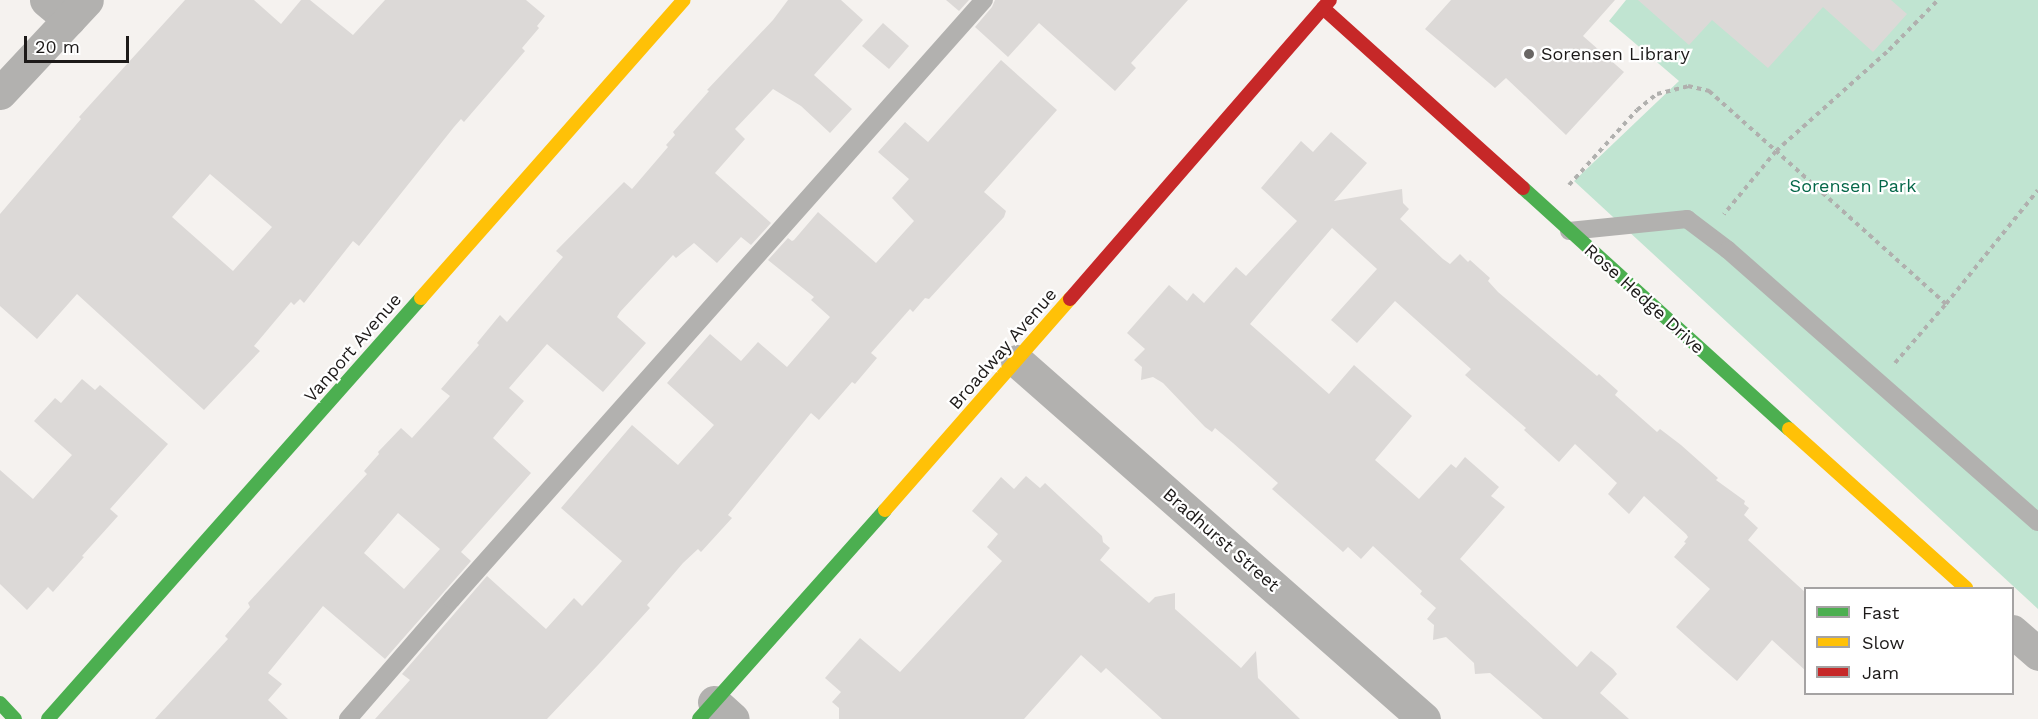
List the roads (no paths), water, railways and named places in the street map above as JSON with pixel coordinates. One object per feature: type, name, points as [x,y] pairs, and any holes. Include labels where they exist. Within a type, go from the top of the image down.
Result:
[{"type":"street","name":"Vanport Avenue","points":[[48,719],[684,0]]},
{"type":"street","name":"Rose Hedge Drive","points":[[1326,4],[1546,210],[1964,587]]},
{"type":"street","name":"Broadway Avenue","points":[[716,713],[1326,4]]},
{"type":"street","points":[[0,93],[67,6]]},
{"type":"street","name":"Bradhurst Street","points":[[1017,361],[1424,719]]},
{"type":"street","points":[[2014,632],[2038,654]]},
{"type":"street","points":[[0,703],[15,719]]},
{"type":"lane","points":[[348,719],[452,598],[984,0]]},
{"type":"lane","points":[[1569,231],[1687,219],[1707,233],[2038,522]]},
{"type":"place","name":"Sorensen Library","points":[[1529,54]]},
{"type":"park label","name":"Sorensen Park","points":[[1853,186]]}]
